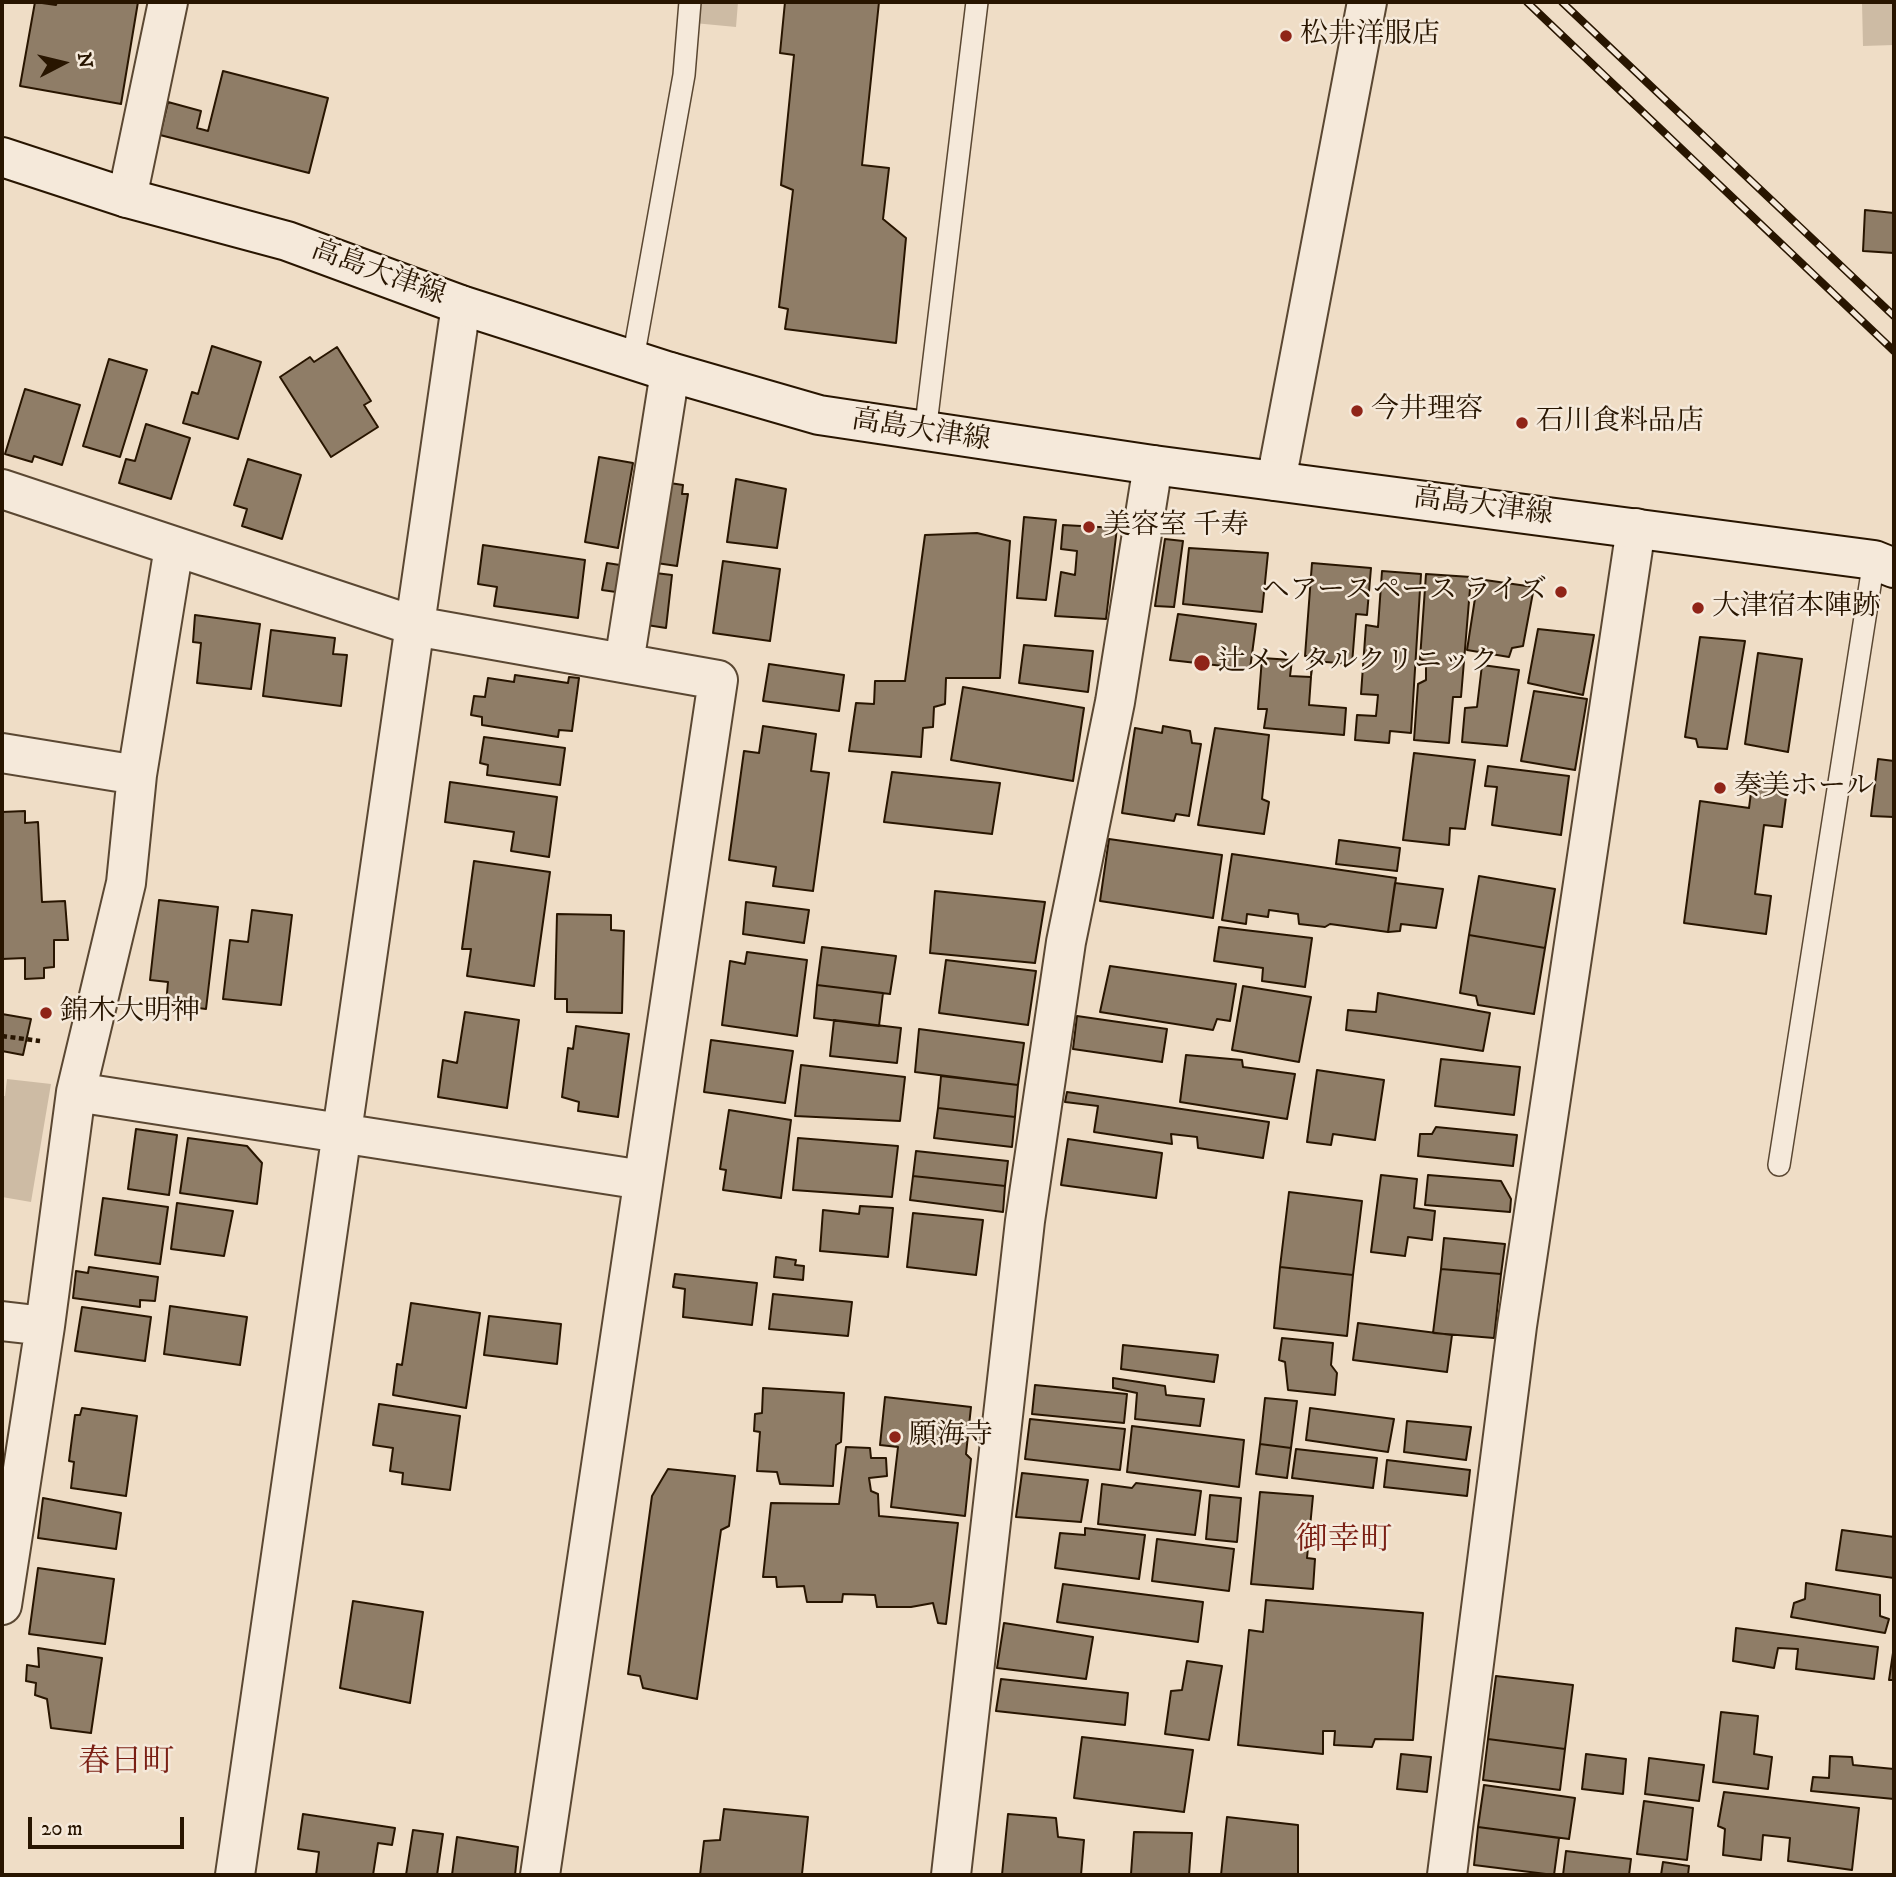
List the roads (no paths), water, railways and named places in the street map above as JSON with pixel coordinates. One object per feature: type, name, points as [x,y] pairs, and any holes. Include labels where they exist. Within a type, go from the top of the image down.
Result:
[{"type":"street","points":[[127,198],[168,2]]},
{"type":"street","points":[[1276,481],[1367,2]]},
{"type":"street","name":"高島大津線","points":[[2,157],[127,198],[286,240],[461,305],[670,372],[819,415],[925,433],[1153,465],[1887,561]]},
{"type":"street","points":[[235,1875],[461,305]]},
{"type":"street","points":[[624,663],[670,372]]},
{"type":"street","points":[[951,1875],[1025,1221],[1066,942],[1115,702],[1153,465]]},
{"type":"street","points":[[2,489],[415,626],[718,680],[540,1875]]},
{"type":"street","points":[[1447,1875],[1517,1326],[1636,528]]},
{"type":"street","points":[[2,1605],[45,1326],[76,1092],[126,883],[137,775],[174,547]]},
{"type":"street","points":[[2,754],[137,775]]},
{"type":"street","points":[[76,1092],[643,1180]]},
{"type":"street","points":[[2,1321],[45,1326]]},
{"type":"lane","points":[[633,359],[684,75],[690,2]]},
{"type":"lane","points":[[925,433],[977,2]]},
{"type":"lane","points":[[1779,1165],[1887,561]]},
{"type":"railway","points":[[1527,2],[1894,351]]},
{"type":"railway","points":[[1562,2],[1894,316]]},
{"type":"place","name":"松井洋服店","points":[[1286,36]]},
{"type":"place","name":"今井理容","points":[[1357,411]]},
{"type":"place","name":"石川食料品店","points":[[1522,423]]},
{"type":"place","name":"美容室 千寿","points":[[1089,527]]},
{"type":"place","name":"ヘアースペース ライズ","points":[[1561,592]]},
{"type":"place","name":"大津宿本陣跡","points":[[1698,608]]},
{"type":"place","name":"辻メンタルクリニック","points":[[1202,663]]},
{"type":"place","name":"奏美ホール","points":[[1720,788]]},
{"type":"place","name":"錦木大明神","points":[[46,1013]]},
{"type":"place","name":"願海寺","points":[[895,1437]]},
{"type":"district","name":"御幸町","points":[[1344,1542]]},
{"type":"district","name":"春日町","points":[[126,1764]]}]
